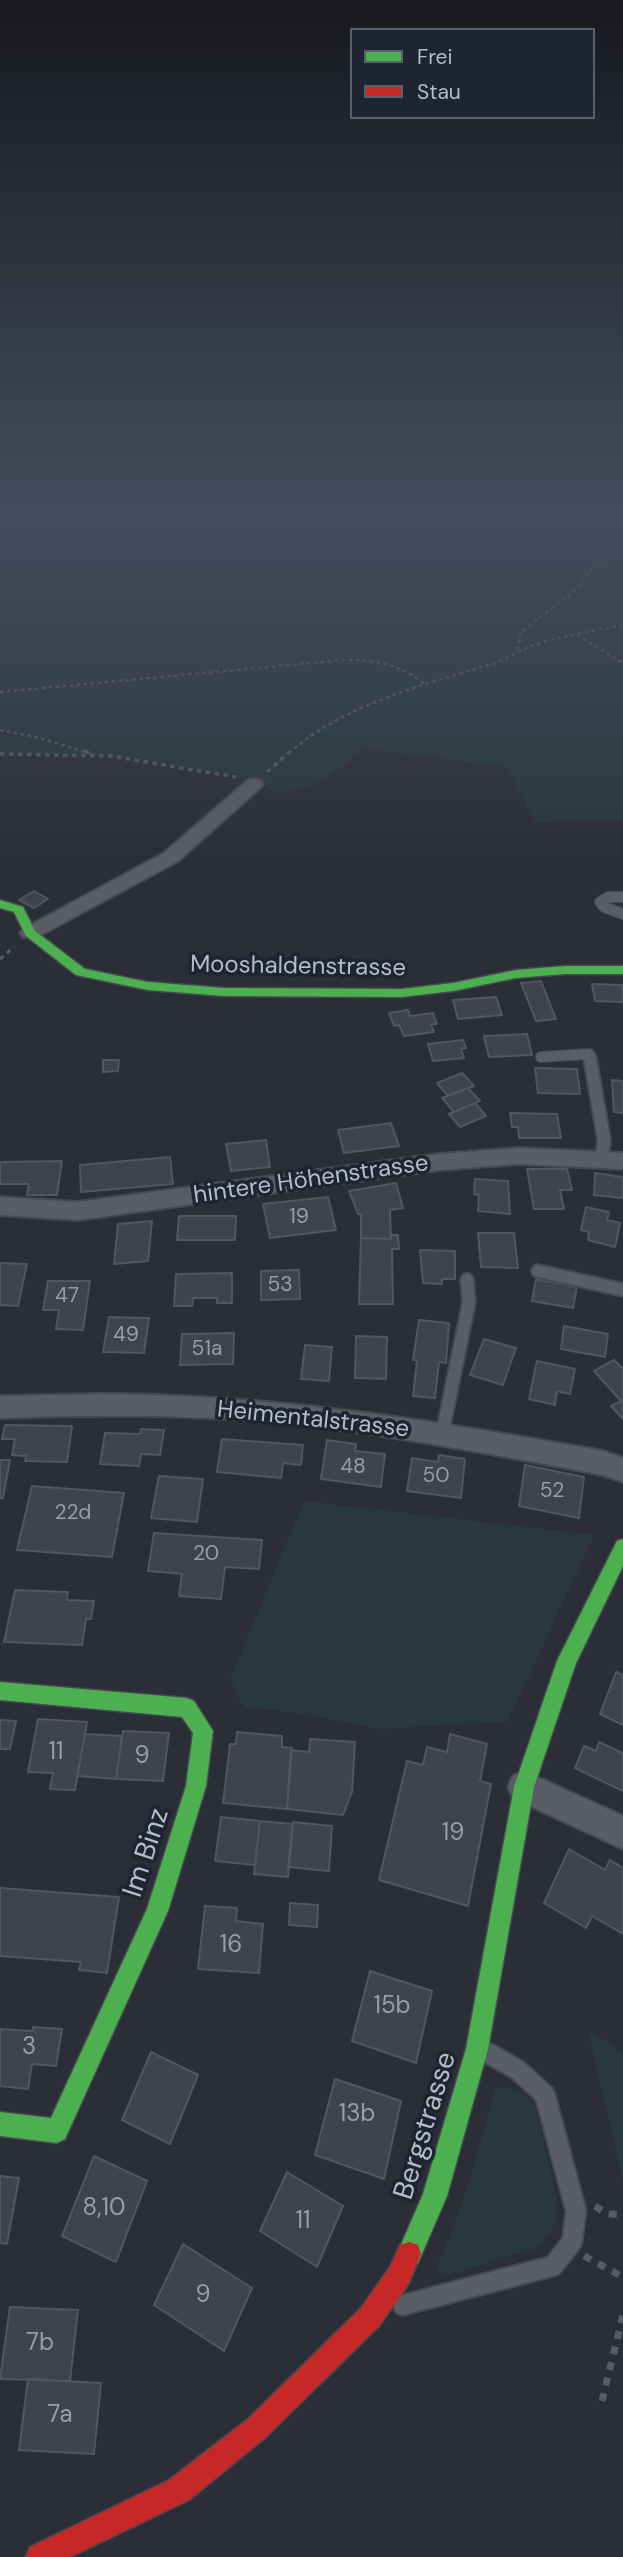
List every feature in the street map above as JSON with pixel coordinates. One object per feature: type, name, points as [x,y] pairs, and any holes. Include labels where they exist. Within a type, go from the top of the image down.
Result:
[{"type":"street","points":[[30,933],[171,857],[254,784]]},
{"type":"street","name":"Mooshaldenstrasse","points":[[0,904],[19,910],[30,933],[81,972],[148,986],[224,992],[402,993],[453,987],[516,974],[565,970],[623,971]]},
{"type":"street","name":"hintere Höhenstrasse","points":[[0,1206],[78,1211],[439,1163],[519,1156],[612,1160]]},
{"type":"street","name":"Heimentalstrasse","points":[[0,1407],[114,1403],[267,1411],[442,1435],[603,1463],[623,1470]]},
{"type":"street","name":"Bergstrasse","points":[[40,2557],[179,2490],[257,2428],[370,2317],[399,2276],[435,2196],[477,2049],[524,1787],[567,1661],[623,1546]]},
{"type":"street","name":"Im Binz","points":[[0,1691],[187,1708],[203,1731],[196,1786],[157,1911],[57,2131],[0,2124]]},
{"type":"street","points":[[524,1787],[623,1833]]},
{"type":"lane","points":[[623,897],[608,897],[600,902],[604,907],[623,914]]},
{"type":"lane","points":[[541,1057],[589,1054],[604,1140],[612,1160]]},
{"type":"lane","points":[[538,1271],[623,1290]]},
{"type":"lane","points":[[442,1435],[469,1302],[467,1280]]},
{"type":"lane","points":[[370,2317],[416,2300],[553,2266],[571,2249],[576,2228],[576,2211],[545,2095],[533,2081],[497,2056],[477,2049]]},
{"type":"path","points":[[517,651],[521,632],[526,628]]},
{"type":"path","points":[[0,754],[98,756],[212,772],[254,784],[306,738],[326,725],[424,684],[490,666],[517,651],[611,628]]},
{"type":"path","points":[[577,635],[623,663]]},
{"type":"path","points":[[0,692],[343,660],[377,661],[402,667],[424,684]]},
{"type":"path","points":[[0,730],[36,737],[98,756]]},
{"type":"path","points":[[595,2206],[608,2214],[623,2215]]},
{"type":"path","points":[[571,2249],[623,2277]]},
{"type":"path","points":[[601,2401],[623,2315]]},
{"type":"shaded area","points":[[0,628],[623,628],[623,820],[535,822],[507,767],[360,748],[332,775],[284,794],[232,776],[111,756],[0,754]]},
{"type":"shaded area","points":[[304,1501],[594,1535],[508,1721],[380,1729],[292,1712],[244,1708],[230,1679]]},
{"type":"shaded area","points":[[588,2031],[623,2051],[623,2182]]},
{"type":"shaded area","points":[[507,2087],[523,2094],[535,2105],[557,2196],[556,2223],[539,2247],[448,2275],[436,2269],[469,2181],[494,2090]]},
{"type":"building","points":[[34,891],[48,899],[34,908],[19,900]]},
{"type":"building","points":[[541,981],[556,1019],[536,1021],[521,983]]},
{"type":"building","points":[[592,984],[623,985],[623,1002],[595,1001]]},
{"type":"building","points":[[496,997],[502,1015],[458,1019],[453,1000]]},
{"type":"building","points":[[408,1010],[410,1016],[433,1013],[437,1024],[431,1024],[434,1032],[404,1036],[399,1025],[394,1026],[389,1013]]},
{"type":"building","points":[[527,1034],[532,1055],[489,1057],[484,1036]]},
{"type":"building","points":[[463,1040],[466,1048],[461,1049],[464,1058],[433,1061],[428,1044]]},
{"type":"building","points":[[103,1060],[119,1060],[118,1071],[103,1072]]},
{"type":"building","points":[[535,1068],[577,1069],[580,1094],[538,1093]]},
{"type":"building","points":[[462,1073],[474,1086],[448,1096],[437,1083]]},
{"type":"building","points":[[612,1080],[623,1081],[623,1113],[614,1112]]},
{"type":"building","points":[[468,1088],[480,1101],[454,1112],[442,1098]]},
{"type":"building","points":[[475,1103],[486,1116],[460,1127],[449,1114]]},
{"type":"building","points":[[510,1113],[557,1114],[561,1138],[519,1138],[518,1127],[512,1127]]},
{"type":"building","points":[[391,1123],[399,1146],[344,1153],[338,1130]]},
{"type":"building","points":[[266,1140],[270,1167],[231,1171],[226,1144]]},
{"type":"building","points":[[170,1157],[173,1184],[81,1192],[80,1165]]},
{"type":"building","points":[[62,1161],[57,1195],[27,1195],[29,1184],[0,1184],[0,1162]]},
{"type":"building","points":[[527,1169],[567,1169],[572,1190],[560,1190],[564,1209],[534,1209]]},
{"type":"building","points":[[595,1173],[623,1177],[623,1198],[594,1195]]},
{"type":"building","points":[[475,1179],[508,1181],[510,1214],[478,1211],[479,1195],[474,1194]]},
{"type":"building","points":[[396,1183],[403,1208],[390,1210],[391,1239],[361,1238],[361,1214],[358,1214],[349,1191]]},
{"type":"building","points":[[328,1197],[336,1230],[270,1238],[263,1204]]},
{"type":"building","points":[[586,1207],[609,1212],[607,1220],[620,1223],[615,1247],[588,1240],[589,1232],[581,1230]]},
{"type":"building","points":[[179,1216],[236,1216],[235,1240],[177,1240]]},
{"type":"building","points":[[152,1221],[148,1261],[114,1264],[118,1224]]},
{"type":"building","points":[[478,1233],[514,1233],[518,1268],[481,1267]]},
{"type":"building","points":[[391,1235],[398,1235],[399,1249],[392,1249],[393,1304],[359,1304],[361,1238],[391,1239]]},
{"type":"building","points":[[420,1250],[455,1251],[455,1279],[442,1279],[442,1284],[423,1283]]},
{"type":"building","points":[[0,1263],[27,1264],[18,1306],[0,1305]]},
{"type":"building","points":[[299,1270],[300,1299],[261,1300],[261,1271]]},
{"type":"building","points":[[232,1273],[232,1303],[217,1303],[217,1298],[193,1298],[192,1306],[174,1306],[176,1274]]},
{"type":"building","points":[[536,1279],[577,1287],[573,1308],[532,1301]]},
{"type":"building","points":[[48,1281],[90,1281],[83,1330],[56,1329],[59,1310],[43,1310]]},
{"type":"building","points":[[109,1317],[149,1318],[144,1353],[103,1352]]},
{"type":"building","points":[[419,1320],[449,1323],[446,1363],[439,1362],[435,1398],[413,1396],[417,1360],[413,1360]]},
{"type":"building","points":[[564,1326],[608,1334],[605,1357],[561,1349]]},
{"type":"building","points":[[234,1333],[233,1364],[180,1365],[182,1334]]},
{"type":"building","points":[[356,1336],[387,1337],[386,1379],[355,1378]]},
{"type":"building","points":[[484,1339],[516,1348],[503,1385],[470,1375]]},
{"type":"building","points":[[305,1345],[332,1347],[329,1381],[301,1379]]},
{"type":"building","points":[[614,1360],[623,1369],[623,1419],[611,1406],[621,1401],[594,1371]]},
{"type":"building","points":[[537,1361],[575,1369],[570,1394],[557,1391],[555,1405],[529,1399]]},
{"type":"building","points":[[5,1425],[72,1426],[67,1462],[25,1461],[26,1456],[12,1455],[15,1439],[2,1439]]},
{"type":"building","points":[[141,1429],[164,1430],[160,1455],[141,1454],[139,1466],[100,1464],[105,1433],[140,1434]]},
{"type":"building","points":[[222,1439],[303,1445],[301,1465],[283,1463],[281,1478],[217,1472]]},
{"type":"building","points":[[327,1440],[356,1444],[355,1451],[385,1454],[381,1487],[321,1479]]},
{"type":"building","points":[[439,1455],[465,1459],[461,1498],[407,1491],[412,1458],[438,1462]]},
{"type":"building","points":[[0,1460],[10,1460],[3,1498],[0,1498]]},
{"type":"building","points":[[525,1465],[584,1477],[579,1518],[519,1506]]},
{"type":"building","points":[[159,1476],[203,1479],[197,1522],[151,1518]]},
{"type":"building","points":[[32,1486],[124,1493],[112,1557],[17,1550]]},
{"type":"building","points":[[154,1533],[262,1540],[259,1569],[225,1567],[221,1599],[179,1596],[182,1574],[148,1571]]},
{"type":"building","points":[[15,1590],[68,1592],[67,1600],[94,1601],[91,1619],[86,1619],[82,1645],[4,1642]]},
{"type":"building","points":[[616,1672],[623,1675],[623,1725],[600,1714]]},
{"type":"building","points":[[38,1719],[87,1722],[75,1790],[50,1789],[53,1773],[28,1772]]},
{"type":"building","points":[[0,1720],[16,1721],[10,1749],[0,1749]]},
{"type":"building","points":[[123,1731],[169,1733],[163,1781],[116,1779]]},
{"type":"building","points":[[237,1732],[282,1736],[282,1747],[292,1748],[287,1809],[223,1803],[230,1744],[236,1744]]},
{"type":"building","points":[[85,1734],[122,1736],[116,1779],[77,1776]]},
{"type":"building","points":[[450,1734],[487,1744],[480,1781],[491,1784],[468,1906],[379,1880],[407,1761],[423,1765],[427,1747],[447,1752]]},
{"type":"building","points":[[310,1739],[355,1742],[352,1792],[343,1815],[287,1809],[291,1750],[309,1752]]},
{"type":"building","points":[[599,1742],[623,1753],[623,1791],[575,1768],[584,1746],[596,1751]]},
{"type":"building","points":[[221,1817],[260,1821],[255,1865],[215,1861]]},
{"type":"building","points":[[260,1821],[293,1824],[288,1877],[254,1874]]},
{"type":"building","points":[[293,1822],[332,1826],[329,1871],[288,1867]]},
{"type":"building","points":[[569,1849],[605,1870],[610,1860],[623,1868],[623,1934],[592,1916],[586,1928],[544,1903]]},
{"type":"building","points":[[0,1888],[119,1897],[107,1973],[79,1970],[81,1962],[0,1956]]},
{"type":"building","points":[[290,1903],[318,1905],[317,1927],[289,1925]]},
{"type":"building","points":[[205,1906],[237,1908],[236,1921],[263,1924],[259,1973],[198,1969]]},
{"type":"building","points":[[370,1971],[432,1991],[416,2063],[352,2041]]},
{"type":"building","points":[[33,2027],[62,2029],[56,2066],[32,2064],[28,2089],[0,2086],[0,2029],[33,2031]]},
{"type":"building","points":[[151,2052],[198,2075],[170,2144],[122,2120]]},
{"type":"building","points":[[335,2079],[401,2101],[384,2179],[315,2155]]},
{"type":"building","points":[[94,2156],[147,2181],[116,2262],[62,2236]]},
{"type":"building","points":[[287,2172],[343,2206],[317,2267],[260,2231]]},
{"type":"building","points":[[0,2176],[19,2178],[7,2244],[0,2243]]},
{"type":"building","points":[[183,2244],[252,2288],[224,2351],[154,2305]]},
{"type":"building","points":[[10,2307],[78,2310],[70,2381],[0,2379]]},
{"type":"building","points":[[28,2379],[101,2383],[94,2454],[19,2450]]},
{"type":"traffic: fast","points":[[0,904],[19,910],[30,933],[81,972],[148,986],[224,992],[402,993],[453,987],[516,974],[565,970],[623,970]]},
{"type":"traffic: fast","points":[[409,2254],[435,2196],[477,2049],[524,1787],[567,1661],[623,1547]]},
{"type":"traffic: fast","points":[[0,1691],[187,1708],[203,1731],[196,1786],[157,1911],[57,2131],[0,2124]]},
{"type":"traffic: jam","points":[[40,2557],[179,2490],[257,2428],[370,2317],[399,2276],[409,2254]]}]
